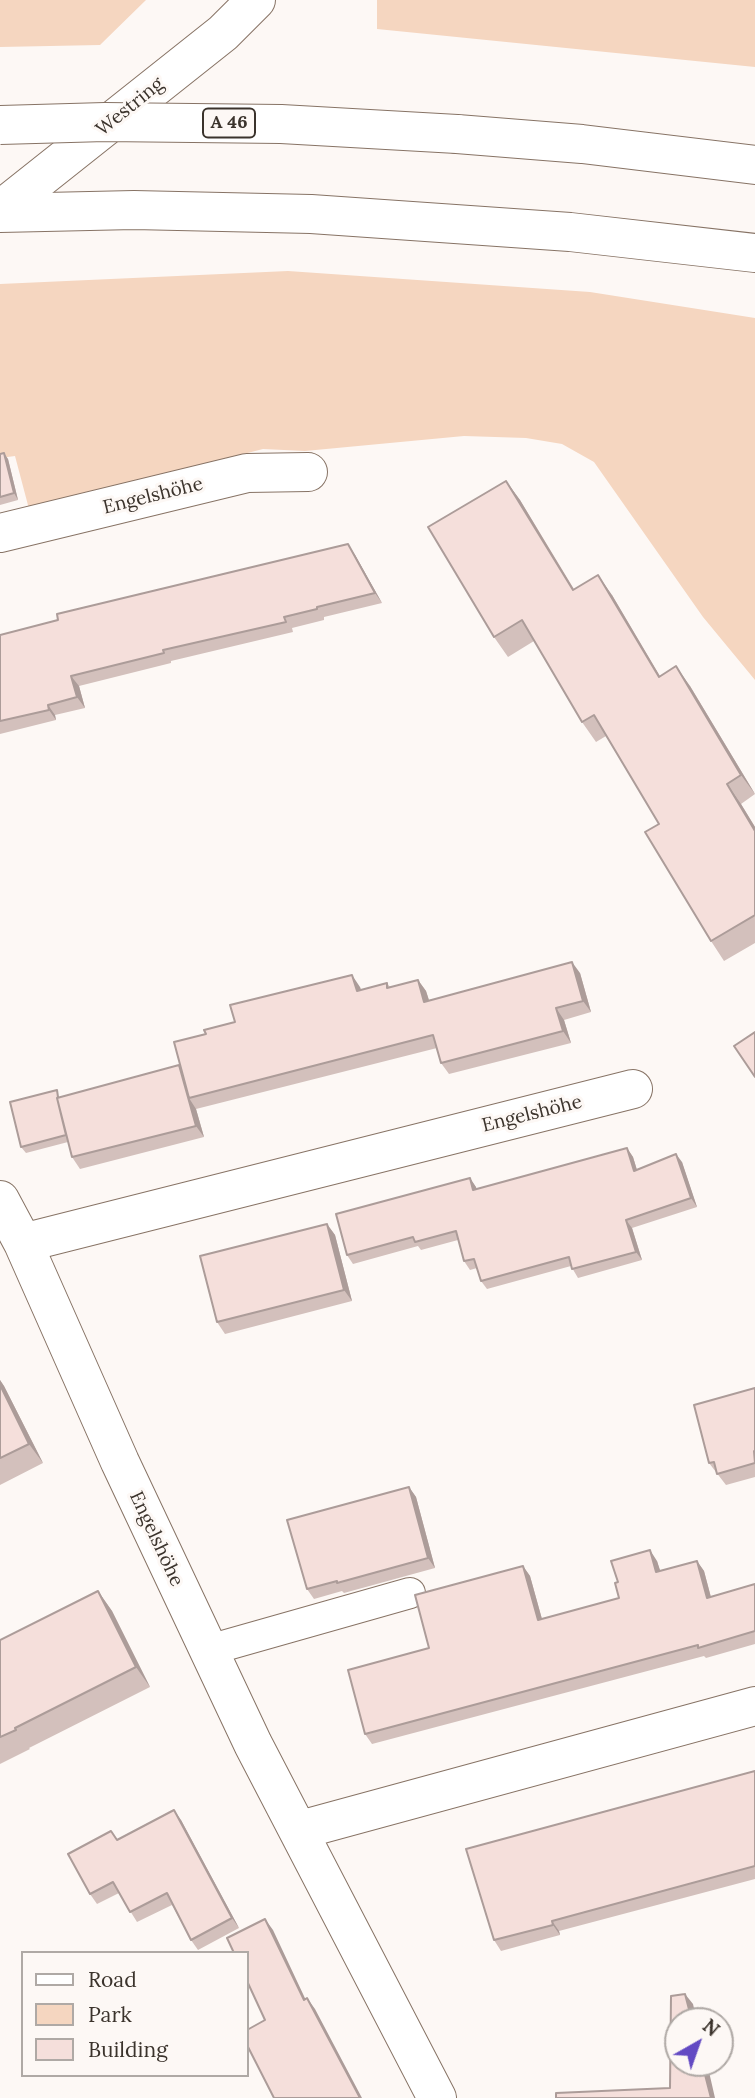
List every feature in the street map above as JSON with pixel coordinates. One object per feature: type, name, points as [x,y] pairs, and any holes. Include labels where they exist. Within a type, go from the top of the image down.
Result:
[{"type":"main road","name":"Westring","points":[[0,211],[223,33],[256,0]]},
{"type":"main road","name":"A 46","points":[[0,125],[105,122],[281,124],[582,144],[755,165]]},
{"type":"main road","points":[[0,211],[134,210],[311,214],[570,232],[755,253]]},
{"type":"main road","name":"Engelshöhe","points":[[0,533],[247,473],[308,472]]},
{"type":"main road","name":"Engelshöhe","points":[[23,1243],[633,1089]]},
{"type":"main road","name":"Engelshöhe","points":[[0,1200],[23,1243],[120,1462],[253,1744],[437,2098]]},
{"type":"main road","points":[[300,1830],[755,1706]]},
{"type":"lane","points":[[209,1650],[410,1593]]},
{"type":"green space","points":[[0,0],[146,0],[100,45],[0,47]]},
{"type":"green space","points":[[377,0],[755,0],[755,67],[377,29]]},
{"type":"green space","points":[[288,271],[590,292],[755,318],[755,680],[703,617],[594,462],[562,444],[526,438],[464,436],[305,451],[263,449],[29,509],[15,456],[0,458],[0,284]]},
{"type":"building","points":[[4,453],[14,493],[0,497],[0,454]]},
{"type":"building","points":[[506,481],[573,590],[598,575],[659,677],[676,666],[741,775],[727,784],[755,831],[755,915],[711,941],[645,832],[659,824],[594,715],[582,722],[522,620],[494,637],[428,527]]},
{"type":"building","points":[[348,544],[375,593],[284,617],[286,622],[163,650],[164,653],[71,676],[77,697],[48,705],[49,710],[0,721],[0,635],[58,620],[57,614]]},
{"type":"building","points":[[572,962],[583,1001],[556,1008],[563,1031],[441,1063],[433,1035],[189,1098],[174,1042],[206,1034],[204,1030],[235,1022],[230,1005],[352,975],[357,991],[387,983],[387,988],[418,980],[424,1002]]},
{"type":"building","points":[[755,1032],[755,1077],[734,1046]]},
{"type":"building","points":[[179,1065],[196,1126],[72,1157],[57,1098]]},
{"type":"building","points":[[57,1090],[66,1135],[21,1147],[10,1102]]},
{"type":"building","points":[[627,1148],[634,1171],[676,1154],[691,1198],[626,1220],[636,1252],[572,1269],[569,1257],[481,1281],[474,1259],[464,1261],[456,1231],[415,1242],[413,1237],[347,1255],[336,1214],[470,1178],[473,1190]]},
{"type":"building","points":[[327,1224],[344,1290],[217,1322],[200,1256]]},
{"type":"building","points":[[0,1385],[29,1444],[0,1458]]},
{"type":"building","points":[[755,1388],[755,1463],[717,1474],[714,1462],[709,1463],[694,1405]]},
{"type":"building","points":[[409,1487],[428,1558],[307,1589],[287,1520]]},
{"type":"building","points":[[650,1550],[656,1572],[697,1561],[707,1598],[755,1584],[755,1631],[365,1734],[348,1670],[429,1648],[415,1595],[523,1566],[538,1620],[619,1598],[615,1583],[618,1582],[611,1561]]},
{"type":"building","points":[[98,1591],[136,1667],[0,1737],[0,1640]]},
{"type":"building","points":[[755,1771],[755,1866],[552,1921],[553,1925],[494,1940],[466,1849]]},
{"type":"building","points":[[174,1810],[232,1918],[191,1940],[167,1893],[130,1912],[113,1882],[90,1894],[68,1854],[111,1831],[117,1840]]},
{"type":"building","points":[[265,1919],[304,2000],[307,1998],[360,2098],[274,2098],[248,2047],[248,2029],[265,2020],[248,1983],[248,1951],[233,1951],[227,1938]]},
{"type":"building","points":[[685,1994],[688,2007],[671,2007],[671,1996]]},
{"type":"building","points":[[670,2077],[706,2077],[711,2098],[556,2098],[556,2093],[670,2088]]}]
